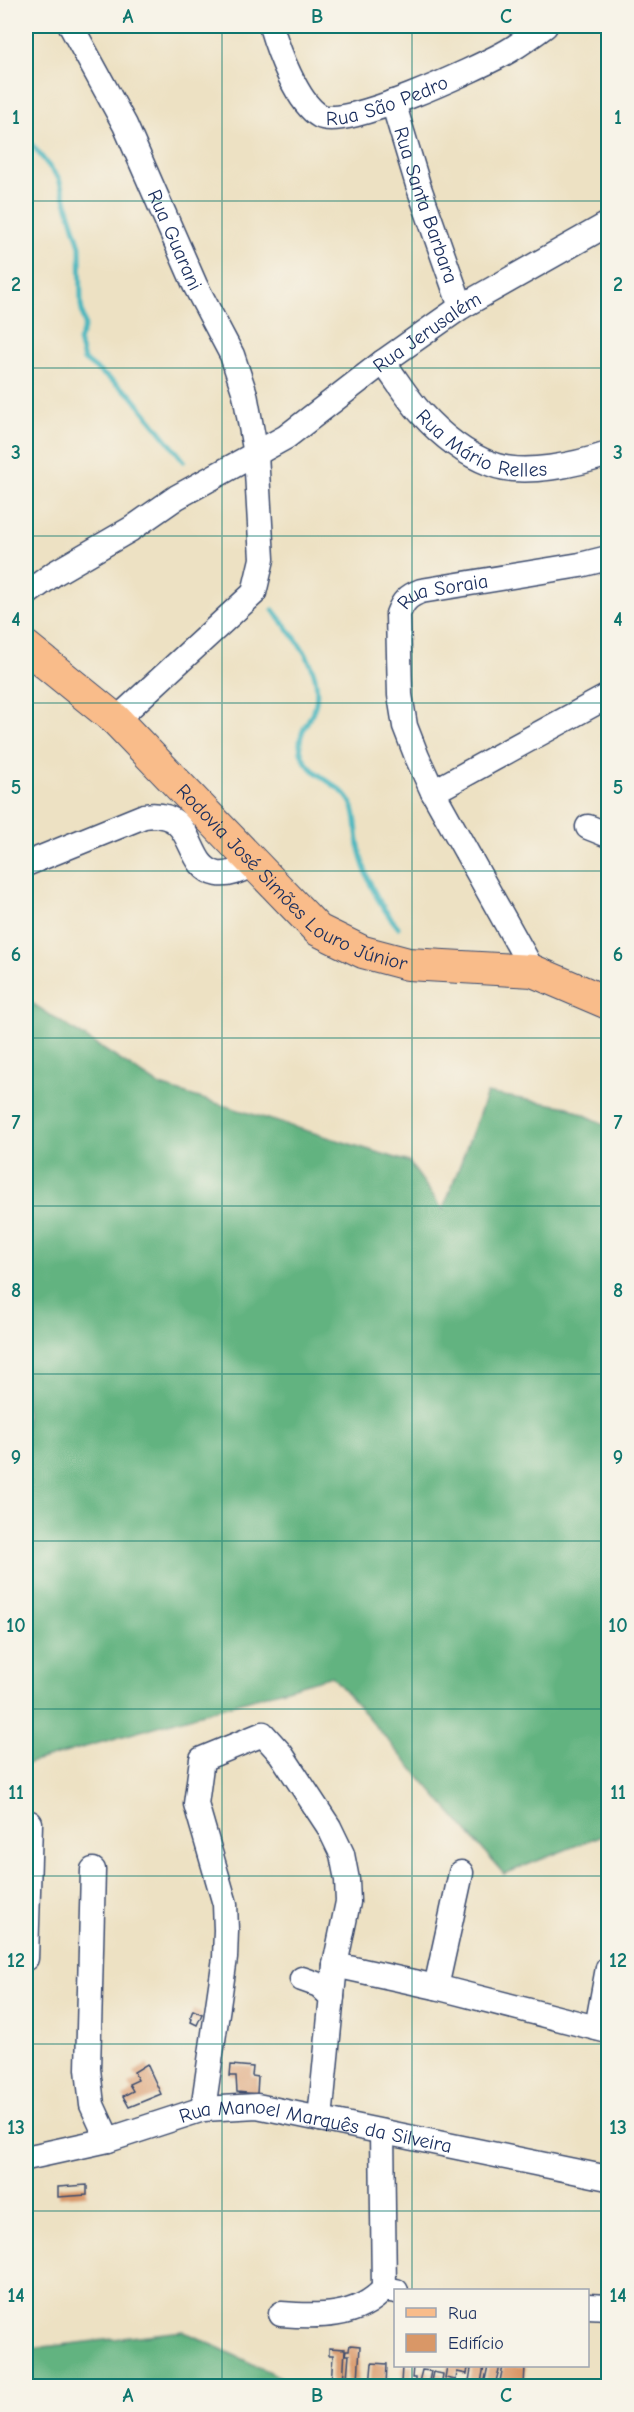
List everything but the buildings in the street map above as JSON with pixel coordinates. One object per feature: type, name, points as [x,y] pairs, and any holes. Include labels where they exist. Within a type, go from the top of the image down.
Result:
[{"type":"main road","name":"Rodovia José Simões Louro Júnior","points":[[26,647],[116,720],[318,930],[363,952],[408,964],[533,971],[609,1003]]},
{"type":"street","name":"Rua São Pedro","points":[[270,26],[291,78],[305,101],[321,117],[334,120],[393,102],[504,53],[545,26]]},
{"type":"street","name":"Rua Guarani","points":[[73,29],[125,125],[195,285],[232,355],[245,394],[256,454]]},
{"type":"street","name":"Rua Santa Barbara","points":[[393,102],[421,195],[461,307]]},
{"type":"street","name":"Rua Jerusalém","points":[[26,594],[55,573],[131,529],[177,497],[292,433],[383,362],[461,307],[609,224]]},
{"type":"street","name":"Rua Mário Relles","points":[[383,362],[421,413],[443,435],[492,465],[526,470],[555,467],[609,454]]},
{"type":"street","points":[[116,720],[254,593],[262,559],[256,454]]},
{"type":"street","name":"Rua Soraia","points":[[533,971],[433,792],[405,726],[400,695],[398,614],[402,603],[421,591],[580,565],[609,558]]},
{"type":"street","points":[[433,792],[609,696]]},
{"type":"street","points":[[26,864],[144,816],[161,814],[175,819],[203,865],[217,874],[231,874],[254,864]]},
{"type":"street","points":[[203,2109],[225,1958],[226,1930],[225,1904],[196,1804],[198,1772],[202,1759],[263,1734],[281,1754],[329,1827],[342,1854],[347,1880],[348,1902],[335,1965],[320,2119]]},
{"type":"street","points":[[26,1958],[30,1823]]},
{"type":"street","points":[[93,1870],[88,2069],[92,2105],[108,2140]]},
{"type":"street","points":[[436,1987],[461,1873]]},
{"type":"street","points":[[335,1965],[436,1987],[603,2029],[609,1968]]},
{"type":"street","points":[[302,1979],[319,1985],[332,1997]]},
{"type":"street","name":"Rua Manoel Marquês da Silveira","points":[[26,2158],[108,2140],[203,2109],[256,2106],[609,2178]]},
{"type":"street","points":[[281,2314],[307,2316],[340,2314],[373,2302],[390,2290],[382,2132]]},
{"type":"street","points":[[589,2306],[609,2307]]},
{"type":"green space","points":[[26,994],[30,1002],[160,1086],[409,1162],[443,1210],[487,1093],[568,1107],[608,1126],[608,1833],[504,1874],[332,1676],[26,1764]]},
{"type":"green space","points":[[183,2331],[299,2386],[26,2386],[26,2349]]},
{"type":"waterway","points":[[26,137],[59,179],[80,246],[81,305],[85,326],[79,341],[84,360],[131,395],[184,461]]},
{"type":"waterway","points":[[273,610],[305,652],[315,676],[316,702],[300,739],[302,756],[314,771],[339,789],[352,805],[356,818],[360,853],[367,876],[377,898],[398,927]]}]
